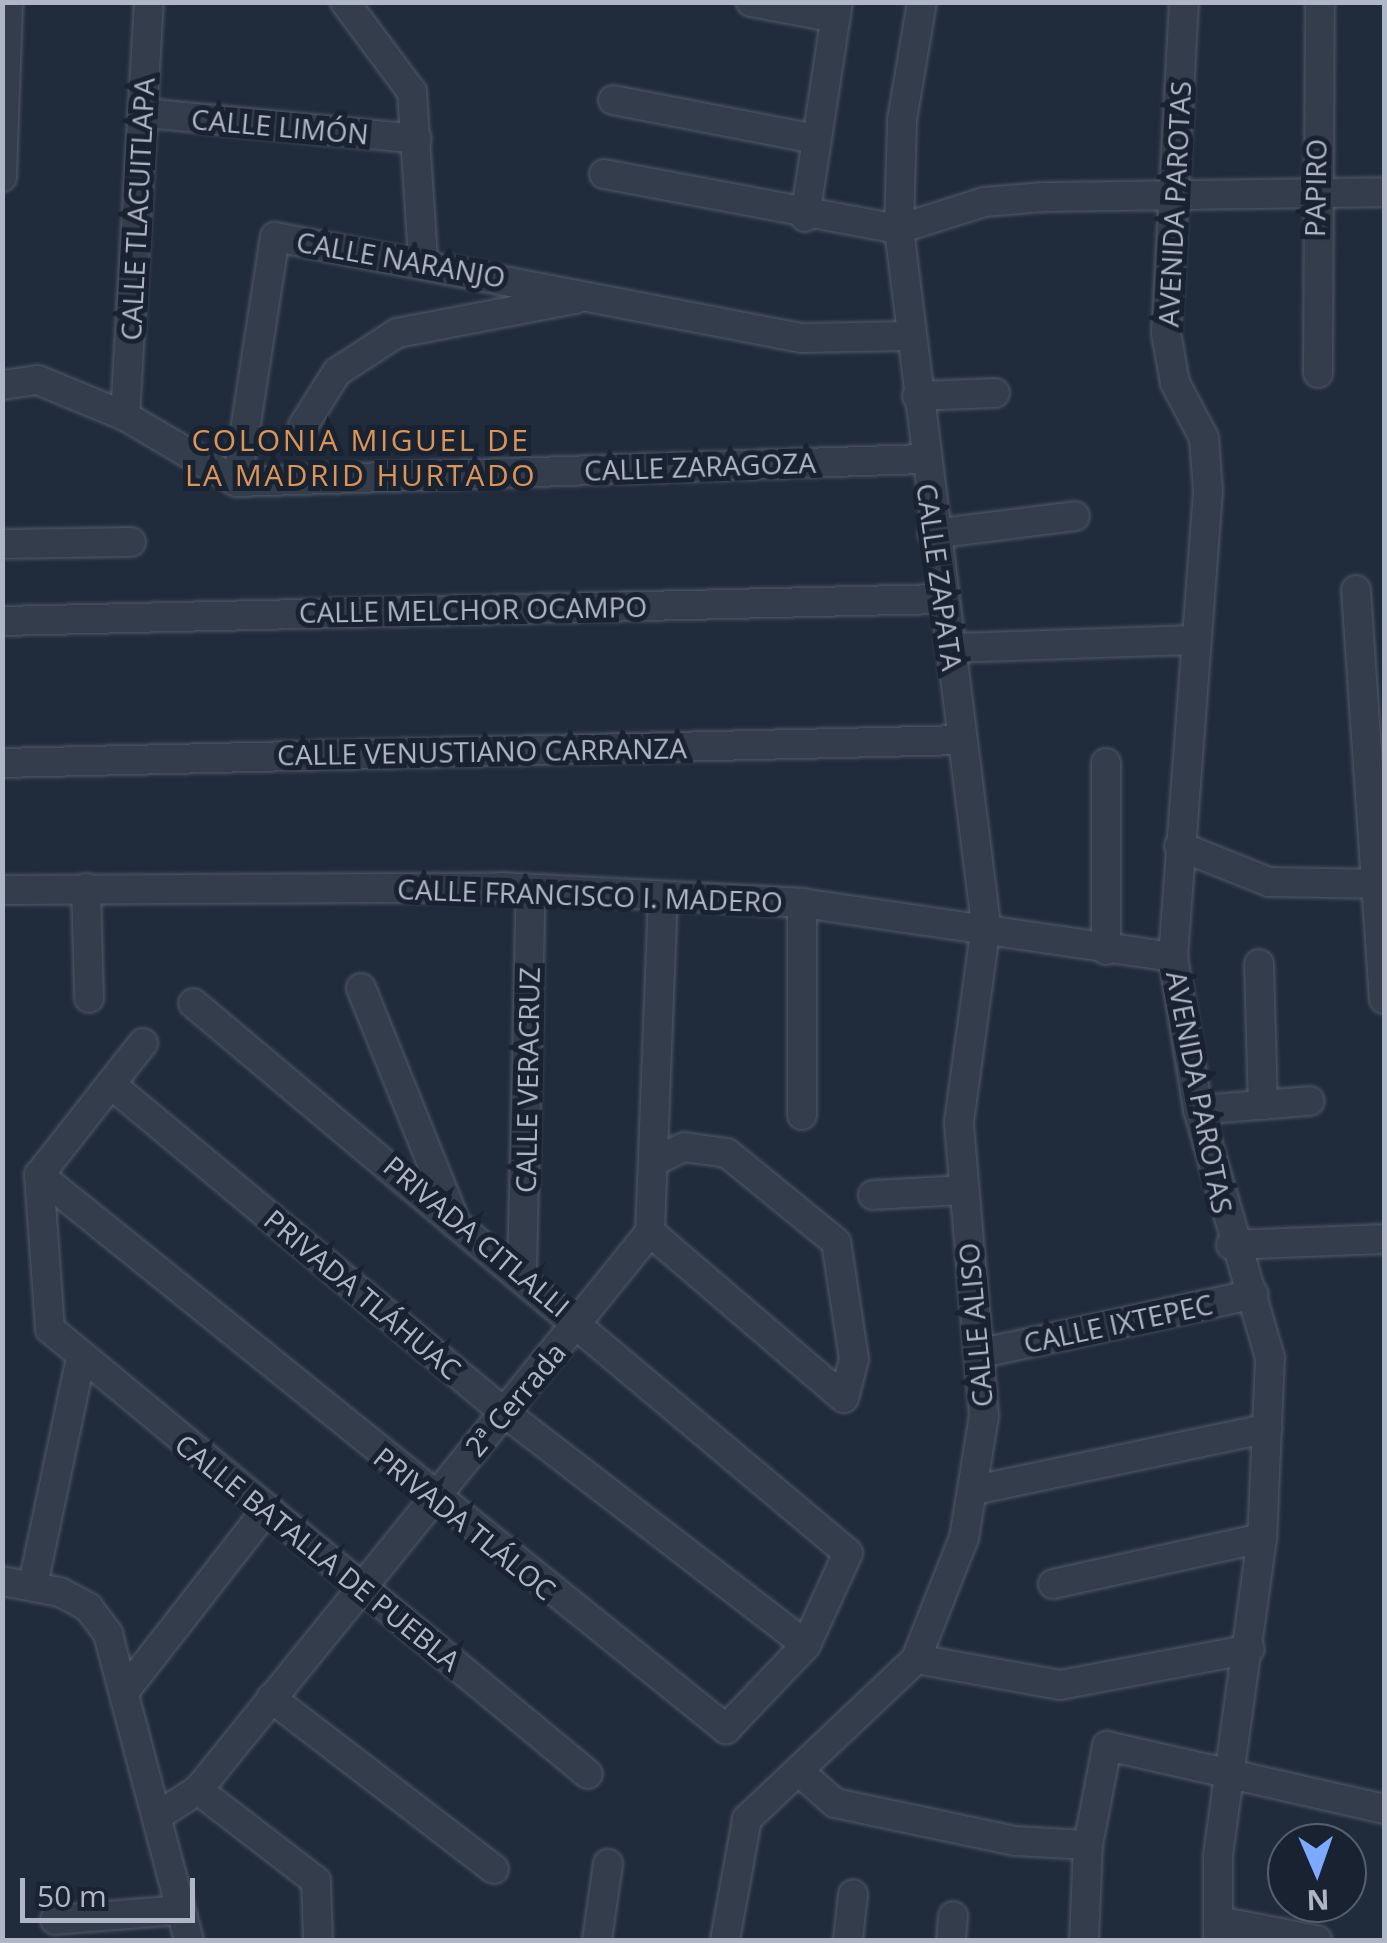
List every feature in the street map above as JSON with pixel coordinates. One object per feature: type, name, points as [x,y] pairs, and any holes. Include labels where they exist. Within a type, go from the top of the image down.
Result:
[{"type":"street","points":[[2,177],[8,2]]},
{"type":"street","name":"CALLE TLACUITLAPA","points":[[125,416],[150,2]]},
{"type":"street","points":[[346,2],[412,92],[424,258]]},
{"type":"street","points":[[751,2],[837,10],[805,216]]},
{"type":"street","name":"CALLE ZAPATA","points":[[922,2],[902,120],[899,229],[933,534],[986,925]]},
{"type":"street","name":"AVENIDA PAROTAS","points":[[1184,2],[1166,332],[1174,384],[1204,438],[1208,491],[1173,957],[1198,1110],[1231,1246],[1254,1294],[1270,1358],[1262,1538],[1231,1778],[1218,1931]]},
{"type":"street","name":"PAPIRO","points":[[1318,373],[1314,198],[1320,2]]},
{"type":"street","points":[[613,100],[815,139]]},
{"type":"street","name":"CALLE LIMÓN","points":[[144,113],[417,138]]},
{"type":"street","points":[[604,174],[805,216],[899,229],[984,202],[1176,196],[1314,198],[1384,192]]},
{"type":"street","name":"CALLE NARANJO","points":[[236,482],[275,236],[424,258],[587,296],[802,338],[909,336]]},
{"type":"street","points":[[303,426],[337,372],[397,333],[587,296]]},
{"type":"street","points":[[2,385],[38,380],[125,416],[236,482]]},
{"type":"street","points":[[917,396],[996,393]]},
{"type":"street","name":"CALLE ZARAGOZA","points":[[236,482],[924,459]]},
{"type":"street","points":[[933,534],[1076,516]]},
{"type":"street","points":[[2,544],[131,542]]},
{"type":"street","points":[[1356,590],[1381,884],[1384,998]]},
{"type":"street","name":"CALLE MELCHOR OCAMPO","points":[[2,621],[943,598]]},
{"type":"street","points":[[950,648],[1194,640]]},
{"type":"street","name":"CALLE VENUSTIANO CARRANZA","points":[[2,763],[961,740]]},
{"type":"street","points":[[1106,762],[1106,950]]},
{"type":"street","points":[[1179,846],[1268,882],[1381,884]]},
{"type":"street","points":[[86,888],[89,998]]},
{"type":"street","name":"CALLE FRANCISCO I. MADERO","points":[[2,890],[531,889],[802,903],[986,925],[1106,950],[1173,957]]},
{"type":"street","name":"CALLE VERACRUZ","points":[[522,1272],[531,889]]},
{"type":"street","points":[[655,1161],[684,1148],[727,1153],[836,1242],[854,1359],[844,1398],[650,1232],[663,896]]},
{"type":"street","points":[[802,903],[802,1115]]},
{"type":"street","name":"CALLE ALISO","points":[[724,1940],[747,1819],[804,1775],[916,1660],[975,1490],[982,1353],[959,1122],[986,925]]},
{"type":"street","points":[[1259,964],[1263,1105]]},
{"type":"street","points":[[360,988],[453,1215]]},
{"type":"street","name":"PRIVADA CITLALLI","points":[[194,1003],[522,1272],[848,1553]]},
{"type":"street","points":[[39,1176],[143,1044]]},
{"type":"street","name":"PRIVADA TLÁHUAC","points":[[113,1086],[505,1413],[806,1645]]},
{"type":"street","points":[[1198,1110],[1310,1101]]},
{"type":"street","name":"CALLE BATALLA DE PUEBLA","points":[[39,1176],[50,1329],[588,1774]]},
{"type":"street","name":"PRIVADA TLÁLOC","points":[[39,1176],[432,1498],[726,1729],[806,1645],[848,1553]]},
{"type":"street","points":[[873,1196],[963,1190]]},
{"type":"street","name":"2ª Cerrada","points":[[159,1815],[198,1790],[650,1232]]},
{"type":"street","points":[[1231,1246],[1384,1239]]},
{"type":"street","name":"CALLE IXTEPEC","points":[[982,1353],[1254,1294]]},
{"type":"street","points":[[33,1584],[81,1358]]},
{"type":"street","points":[[975,1490],[1268,1428]]},
{"type":"street","points":[[125,1691],[267,1508]]},
{"type":"street","points":[[1053,1584],[1262,1538]]},
{"type":"street","points":[[2,1581],[33,1584],[88,1607],[108,1634],[189,1940]]},
{"type":"street","points":[[916,1660],[1060,1685],[1250,1649]]},
{"type":"street","points":[[270,1698],[494,1869]]},
{"type":"street","points":[[1084,1940],[1088,1845],[1107,1746],[1231,1778],[1384,1809]]},
{"type":"street","points":[[804,1775],[834,1803],[1015,1841],[1088,1845]]},
{"type":"street","points":[[198,1790],[316,1881],[318,1940]]},
{"type":"street","points":[[597,1940],[608,1864]]},
{"type":"street","points":[[848,1940],[853,1894]]},
{"type":"street","points":[[56,1920],[180,1910]]},
{"type":"street","points":[[1218,1931],[1317,1940]]},
{"type":"district","name":"COLONIA MIGUEL DE LA MADRID HURTADO","points":[[361,457]]}]
